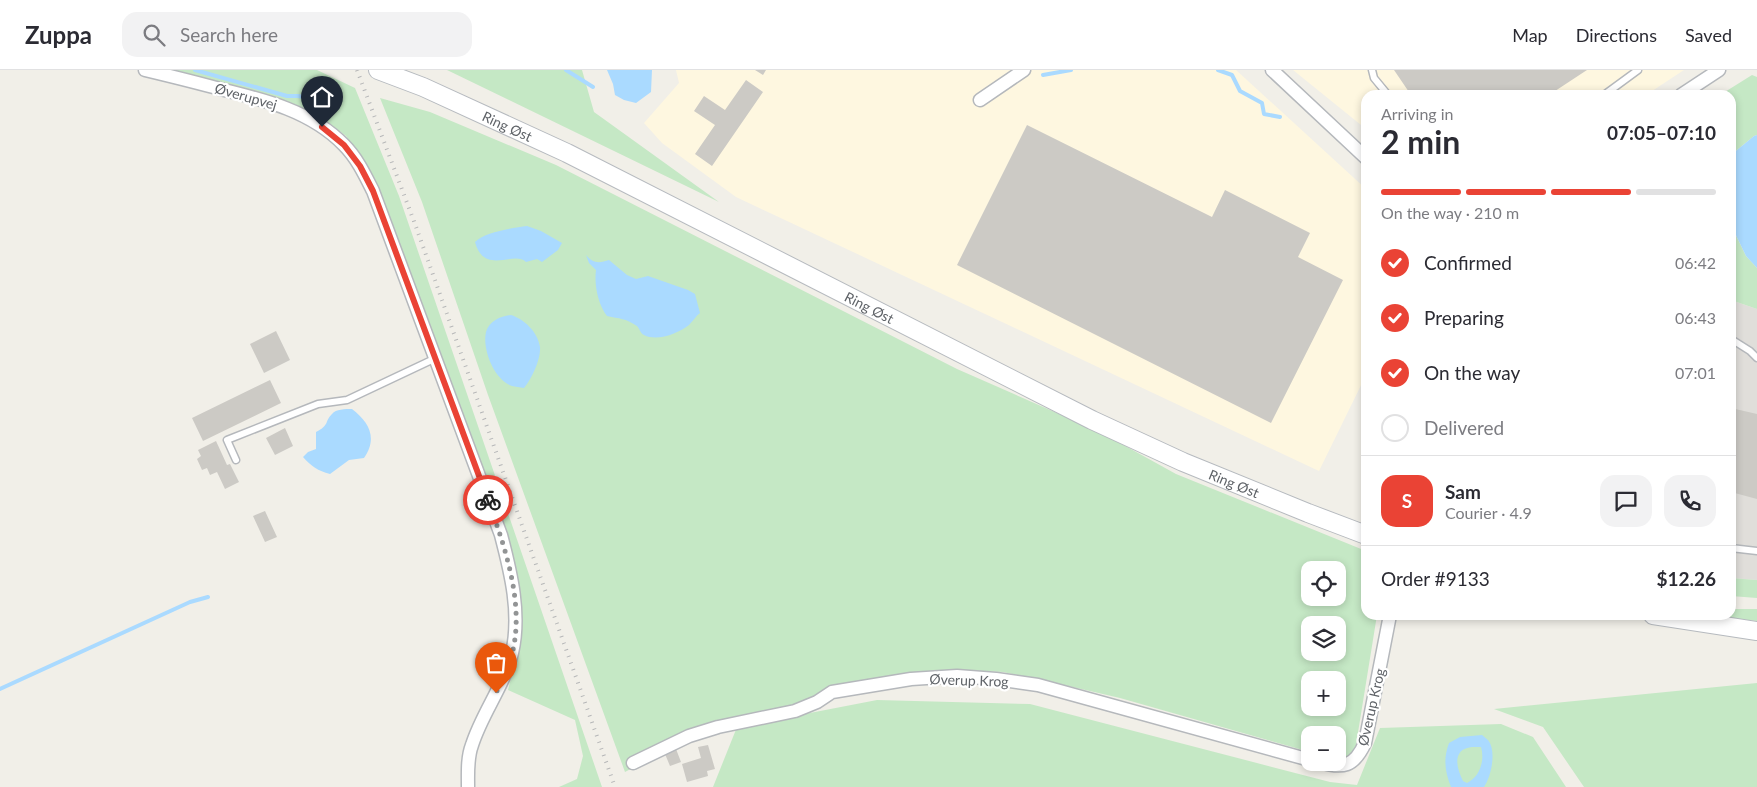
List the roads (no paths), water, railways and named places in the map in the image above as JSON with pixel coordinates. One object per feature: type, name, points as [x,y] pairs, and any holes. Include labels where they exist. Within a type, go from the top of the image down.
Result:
[{"type":"main road","name":"Ring Øst","points":[[378,70],[423,87],[567,153],[1092,420],[1183,462],[1361,533]]},
{"type":"main road","points":[[1686,620],[1757,631]]},
{"type":"street","name":"Øverupvej","points":[[145,70],[262,99],[299,112],[322,127],[344,145],[360,166],[373,191],[501,535],[511,574],[515,627],[512,653],[504,676],[471,746],[468,787]]},
{"type":"street","points":[[980,100],[1024,70]]},
{"type":"street","points":[[1272,70],[1361,152]]},
{"type":"street","points":[[1689,90],[1719,70]]},
{"type":"street","name":"Øverup Krog","points":[[1346,765],[1359,756],[1365,743],[1389,620]]},
{"type":"street","name":"Øverup Krog","points":[[633,763],[689,736],[718,726],[796,711],[817,702],[832,692],[911,679],[957,676],[1038,685],[1301,758]]},
{"type":"lane","points":[[1372,70],[1374,78],[1384,90]]},
{"type":"lane","points":[[1611,90],[1638,70]]},
{"type":"lane","points":[[1736,341],[1750,350],[1757,358]]},
{"type":"lane","points":[[236,460],[227,440],[318,404],[347,400],[436,358]]},
{"type":"lane","points":[[1736,548],[1757,550]]},
{"type":"water","points":[[607,70],[652,70],[651,92],[636,103],[624,100],[615,95]]},
{"type":"water","points":[[1757,135],[1757,268],[1746,256],[1736,235],[1736,151]]},
{"type":"water","points":[[527,226],[541,231],[562,243],[558,250],[542,262],[537,259],[526,262],[521,259],[492,260],[485,258],[479,252],[475,242],[479,239],[492,233]]},
{"type":"water","points":[[586,255],[591,260],[597,262],[609,260],[627,275],[636,279],[648,276],[688,290],[695,294],[700,313],[689,325],[674,334],[655,338],[644,335],[637,326],[629,321],[607,316],[597,294],[596,270],[589,263]]},
{"type":"water","points":[[511,315],[530,327],[539,341],[539,357],[524,388],[512,386],[500,377],[491,363],[486,347],[486,332],[490,325],[499,318]]},
{"type":"water","points":[[352,409],[363,419],[370,431],[370,444],[364,458],[349,460],[330,474],[315,468],[303,457],[308,452],[316,449],[316,432],[325,425],[334,412]]},
{"type":"water","points":[[1482,735],[1491,745],[1492,764],[1484,787],[1451,787],[1447,776],[1445,760],[1449,743],[1460,737]],"holes":[[[1481,747],[1482,763],[1475,777],[1467,783],[1463,781],[1457,760],[1461,751],[1466,748]]]},
{"type":"waterway","points":[[195,70],[287,96],[320,100],[323,98]]},
{"type":"waterway","points":[[566,70],[593,87]]},
{"type":"waterway","points":[[1043,75],[1071,70]]},
{"type":"waterway","points":[[1218,70],[1232,75],[1240,91],[1262,103],[1264,114],[1280,117]]},
{"type":"waterway","points":[[0,689],[190,602],[208,597]]},
{"type":"railway","points":[[357,70],[415,224],[615,787]]}]
